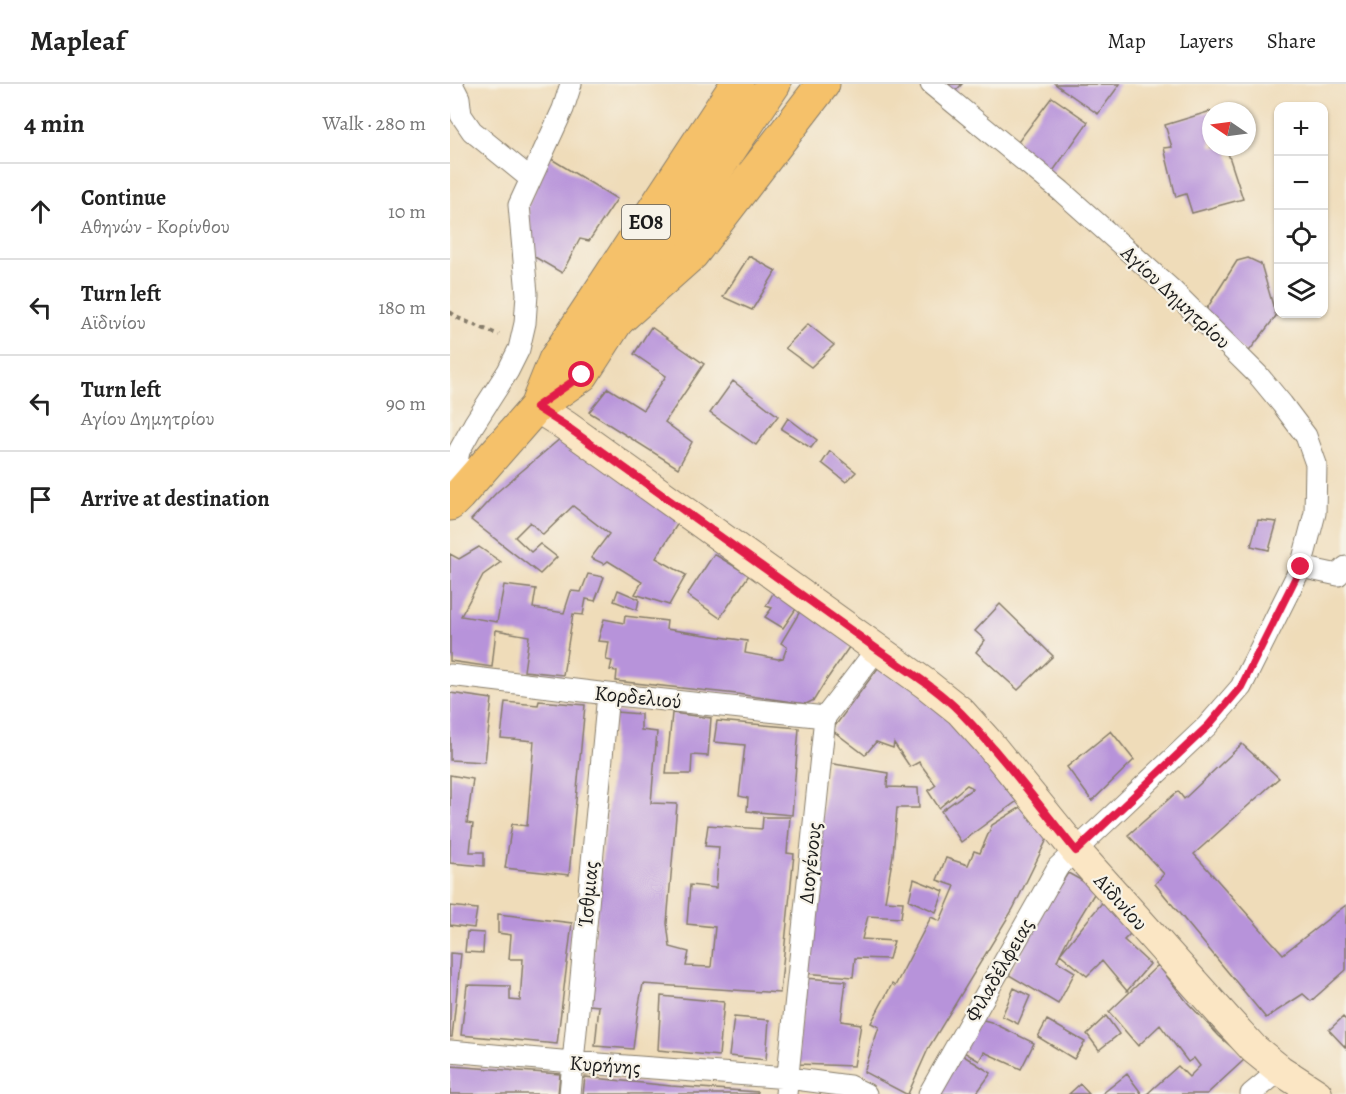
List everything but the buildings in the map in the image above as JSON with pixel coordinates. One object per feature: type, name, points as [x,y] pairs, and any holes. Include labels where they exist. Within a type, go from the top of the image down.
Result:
[{"type":"main road","name":"ΕΟ8","points":[[536,407],[555,360],[737,84]]},
{"type":"main road","name":"ΕΟ8","points":[[455,500],[536,407],[582,375],[774,84]]},
{"type":"main road","points":[[619,319],[692,254],[823,84]]},
{"type":"street","points":[[452,84],[459,98],[461,115],[472,130],[531,179]]},
{"type":"street","points":[[455,500],[459,451],[508,372],[519,349],[525,323],[527,294],[519,205],[563,109],[571,84]]},
{"type":"street","name":"Αγίου Δημητρίου","points":[[931,84],[1061,191],[1171,289],[1257,375],[1282,404],[1306,436],[1316,464],[1315,513],[1301,567],[1241,687],[1208,726],[1076,851]]},
{"type":"street","name":"Αϊδινίου","points":[[536,407],[566,426],[926,684],[960,711],[1076,851],[1230,1023],[1280,1070],[1317,1094]]},
{"type":"street","points":[[1301,567],[1338,575],[1346,567]]},
{"type":"street","points":[[825,717],[877,649]]},
{"type":"street","name":"Κορδελιού","points":[[450,675],[825,717]]},
{"type":"street","name":"Ίσθμιας","points":[[570,1094],[608,694]]},
{"type":"street","name":"Διογένους","points":[[787,1086],[825,717]]},
{"type":"street","name":"Φιλαδέλφειας","points":[[929,1094],[1058,867],[1076,851]]},
{"type":"street","name":"Κυρήνης","points":[[450,1051],[787,1086],[849,1086],[866,1094]]},
{"type":"street","points":[[1251,1094],[1280,1070]]},
{"type":"path","points":[[450,312],[458,318],[502,336],[519,349]]},
{"type":"route","points":[[582,375],[536,407],[566,426],[926,684],[960,711],[1076,851],[1208,726],[1241,687],[1301,567]]}]
